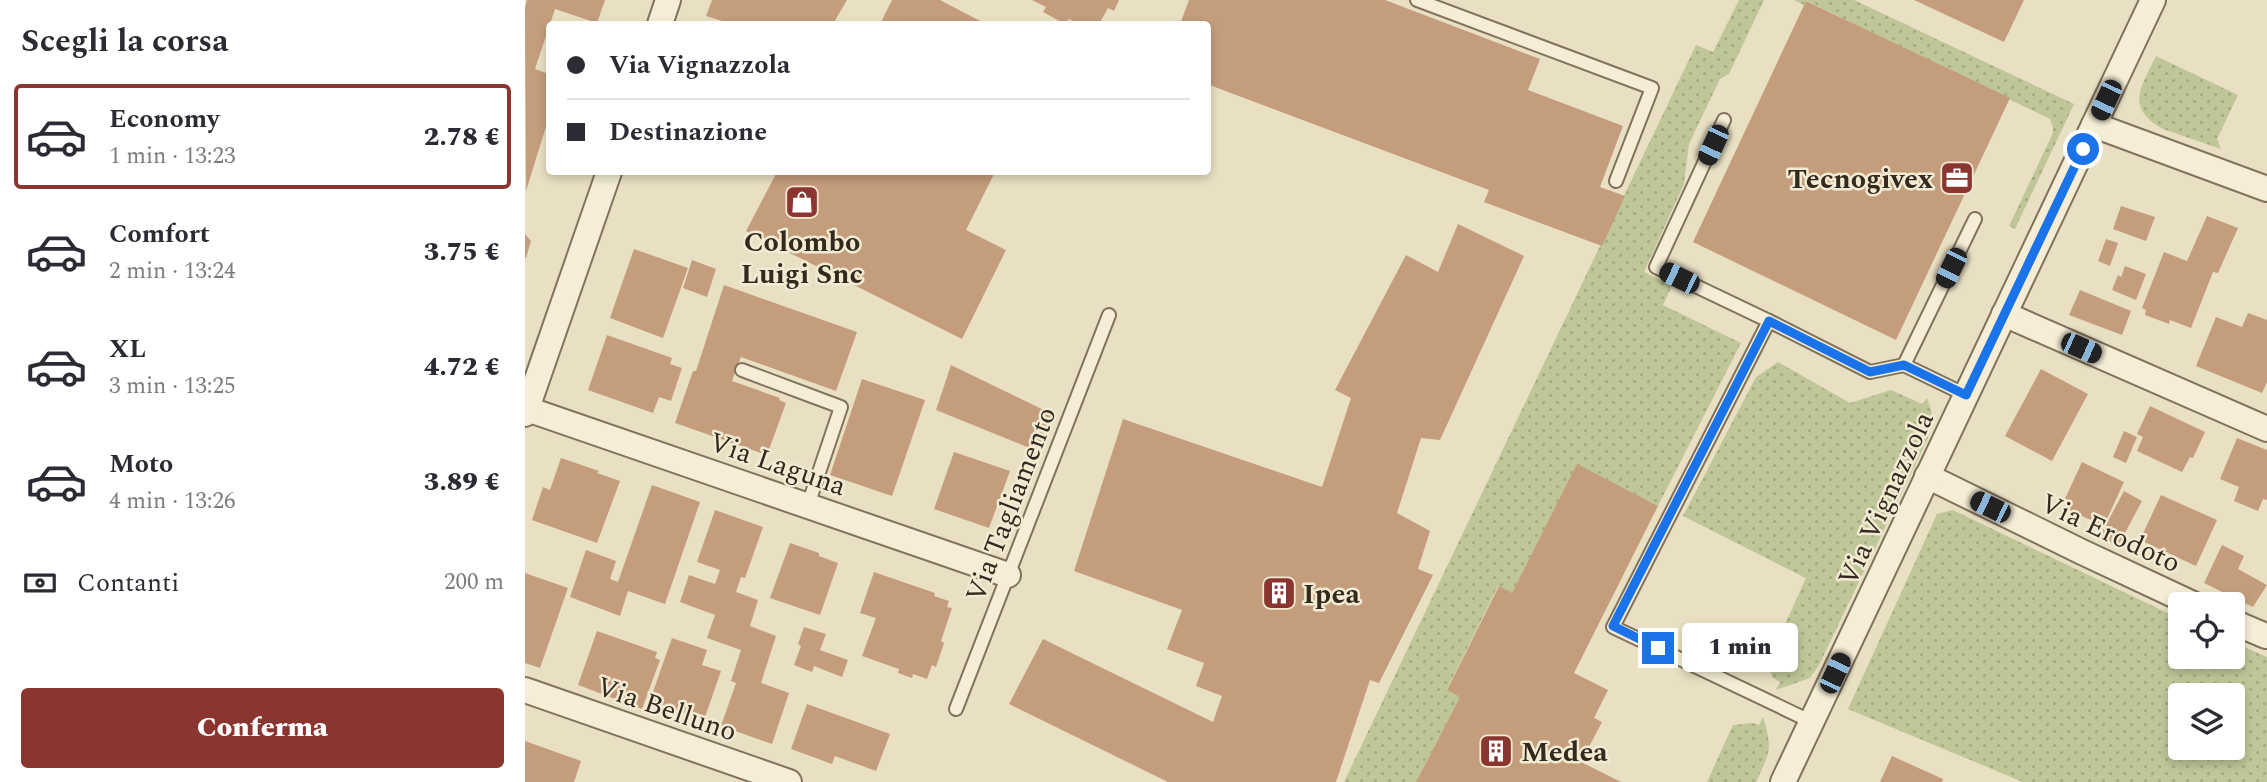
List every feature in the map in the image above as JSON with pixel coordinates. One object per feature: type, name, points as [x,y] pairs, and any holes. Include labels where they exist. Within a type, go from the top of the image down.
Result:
[{"type":"street","points":[[661,21],[668,0]]},
{"type":"street","name":"Via Vignazzola","points":[[1783,782],[2153,0]]},
{"type":"street","points":[[2094,125],[2267,189]]},
{"type":"street","points":[[526,412],[608,175]]},
{"type":"street","points":[[2004,314],[2267,429]]},
{"type":"street","name":"Via Laguna","points":[[526,412],[808,505],[1008,575]]},
{"type":"street","name":"Via Erodoto","points":[[1927,476],[2168,592]]},
{"type":"street","points":[[2245,626],[2266,636]]},
{"type":"street","name":"Via Belluno","points":[[525,691],[789,782]]},
{"type":"lane","points":[[1417,0],[1652,88],[1616,181]]},
{"type":"lane","points":[[1724,120],[1656,267],[1870,372],[1904,365],[1966,395]]},
{"type":"lane","points":[[1904,365],[1975,219]]},
{"type":"lane","name":"Via Tagliamento","points":[[955,709],[1109,315]]},
{"type":"lane","points":[[1769,321],[1613,626],[1812,722]]},
{"type":"lane","points":[[742,370],[841,407],[808,505]]},
{"type":"green space","points":[[1739,0],[1764,0],[1729,74],[1720,79],[1689,144],[1684,184],[1644,272],[1672,286],[1663,305],[1741,343],[1658,506],[1577,465],[1512,593],[1498,586],[1447,689],[1460,697],[1416,782],[1344,782],[1696,45],[1713,52]]},
{"type":"green space","points":[[1794,0],[1854,0],[2074,104],[2015,229],[2009,226],[2053,133],[2050,119],[1807,1],[1804,5]]},
{"type":"green space","points":[[2156,56],[2238,95],[2217,139],[2221,149],[2163,129],[2144,113],[2140,96]]},
{"type":"green space","points":[[1778,362],[1850,403],[1891,390],[1922,404],[1927,398],[1932,413],[1928,438],[1819,665],[1810,678],[1776,690],[1780,682],[1773,678],[1767,664],[1806,578],[1683,516],[1756,377]]},
{"type":"green space","points":[[1953,510],[2168,613],[2168,669],[2245,669],[2245,647],[2267,657],[2267,782],[2023,782],[1848,709],[1937,514]]},
{"type":"green space","points":[[1763,717],[1769,751],[1756,782],[1707,782],[1733,725],[1759,725]]},
{"type":"building","points":[[527,0],[605,0],[598,21],[555,9],[551,21],[546,21],[546,36],[535,69],[546,73],[546,127],[526,191]]},
{"type":"building","points":[[712,0],[847,0],[835,21],[722,21],[706,16]]},
{"type":"building","points":[[892,0],[940,0],[980,21],[882,21]]},
{"type":"building","points":[[1032,0],[1119,0],[1114,11],[1108,8],[1101,21],[1060,21],[1043,12],[1046,7]]},
{"type":"building","points":[[1189,0],[1385,0],[1540,59],[1528,90],[1623,126],[1600,187],[1625,196],[1602,246],[1484,202],[1489,190],[1211,86],[1211,21],[1181,21]]},
{"type":"building","points":[[1914,0],[2024,0],[2004,42]]},
{"type":"building","points":[[1806,1],[2010,98],[1896,340],[1693,242]]},
{"type":"building","points":[[775,175],[994,175],[966,230],[1006,250],[962,339],[746,231]]},
{"type":"building","points":[[2121,206],[2155,217],[2146,241],[2113,229]]},
{"type":"building","points":[[2207,216],[2238,228],[2218,273],[2213,272],[2191,328],[2170,320],[2169,324],[2145,315],[2146,310],[2142,308],[2164,252],[2187,261]]},
{"type":"building","name":"Ipea","points":[[1458,224],[1524,256],[1440,440],[1421,438],[1397,513],[1430,531],[1418,569],[1433,575],[1379,683],[1370,680],[1336,782],[1168,782],[1009,704],[1043,639],[1213,722],[1222,696],[1196,686],[1204,663],[1167,649],[1182,610],[1074,571],[1123,419],[1322,487],[1351,398],[1335,390],[1406,255],[1438,272]]},
{"type":"building","points":[[525,234],[531,241],[526,258],[525,258]]},
{"type":"building","points":[[2106,239],[2118,243],[2110,266],[2098,261]]},
{"type":"building","points":[[634,249],[688,268],[663,338],[610,318]]},
{"type":"building","points":[[692,260],[716,269],[707,297],[683,288]]},
{"type":"building","points":[[2125,266],[2146,274],[2136,300],[2112,290]]},
{"type":"building","points":[[724,285],[857,332],[836,391],[741,357],[732,381],[780,398],[779,400],[786,403],[767,455],[675,423],[693,371],[696,371]]},
{"type":"building","points":[[2080,290],[2131,311],[2122,335],[2069,315]]},
{"type":"building","points":[[2248,313],[2267,320],[2267,382],[2262,393],[2196,366],[2216,317],[2242,327]]},
{"type":"building","points":[[607,335],[672,358],[670,364],[682,368],[671,401],[659,397],[653,413],[588,390]]},
{"type":"building","points":[[951,365],[1052,414],[1037,451],[936,410]]},
{"type":"building","points":[[2041,369],[2088,394],[2052,461],[2005,436]]},
{"type":"building","points":[[862,379],[925,400],[892,496],[830,475]]},
{"type":"building","points":[[2150,406],[2205,432],[2193,458],[2190,457],[2182,472],[2137,451],[2143,437],[2137,434]]},
{"type":"building","points":[[2124,431],[2137,437],[2126,463],[2113,457]]},
{"type":"building","points":[[2237,438],[2267,450],[2267,500],[2263,499],[2258,511],[2234,501],[2239,487],[2220,479]]},
{"type":"building","points":[[954,452],[1010,471],[989,528],[934,509]]},
{"type":"building","points":[[561,458],[620,481],[597,543],[532,520],[543,487],[550,490]]},
{"type":"building","points":[[2082,462],[2124,482],[2102,525],[2064,508],[2064,501]]},
{"type":"building","points":[[1577,464],[1658,506],[1574,673],[1608,690],[1594,718],[1602,722],[1581,762],[1621,782],[1416,782],[1460,697],[1447,690],[1499,586],[1512,593]]},
{"type":"building","points":[[652,485],[700,502],[665,604],[628,591],[620,616],[570,597],[586,550],[616,561],[610,579],[618,582]]},
{"type":"building","points":[[2124,491],[2142,501],[2118,546],[2100,536]]},
{"type":"building","points":[[2161,495],[2217,520],[2196,566],[2140,540]]},
{"type":"building","points":[[715,510],[763,527],[745,578],[741,577],[736,592],[758,600],[750,626],[776,636],[761,683],[789,693],[772,744],[721,726],[736,683],[731,681],[741,650],[707,638],[715,615],[680,602],[689,575],[715,584],[720,570],[697,562]]},
{"type":"building","points":[[790,543],[838,563],[820,615],[770,598]]},
{"type":"building","points":[[2222,545],[2244,556],[2238,569],[2267,585],[2253,607],[2245,603],[2245,592],[2222,592],[2204,583]]},
{"type":"building","points":[[874,572],[935,593],[934,596],[949,601],[947,607],[952,608],[941,641],[944,643],[936,667],[932,665],[927,679],[913,674],[912,678],[898,673],[899,669],[862,656],[876,618],[860,613]]},
{"type":"building","points":[[525,573],[568,588],[540,668],[525,663]]},
{"type":"building","points":[[804,627],[826,634],[820,650],[848,660],[842,677],[814,666],[812,672],[794,665]]},
{"type":"building","points":[[597,631],[657,652],[655,658],[660,660],[642,709],[578,685]]},
{"type":"building","points":[[672,638],[707,650],[702,665],[721,671],[704,720],[650,700]]},
{"type":"building","points":[[807,704],[890,734],[876,771],[835,756],[832,764],[791,749]]},
{"type":"building","points":[[525,741],[581,761],[574,782],[525,782]]},
{"type":"building","points":[[1892,756],[1943,779],[1942,782],[1880,782]]},
{"type":"place","name":"Tecnogivex","points":[[1957,178]]},
{"type":"place","name":"Colombo Luigi Snc","points":[[802,202]]},
{"type":"place","name":"Ipea","points":[[1279,593]]},
{"type":"place","name":"Medea","points":[[1496,751]]},
{"type":"route","points":[[1658,648],[1613,626],[1769,321],[1870,372],[1904,365],[1966,395],[2083,149]]}]
